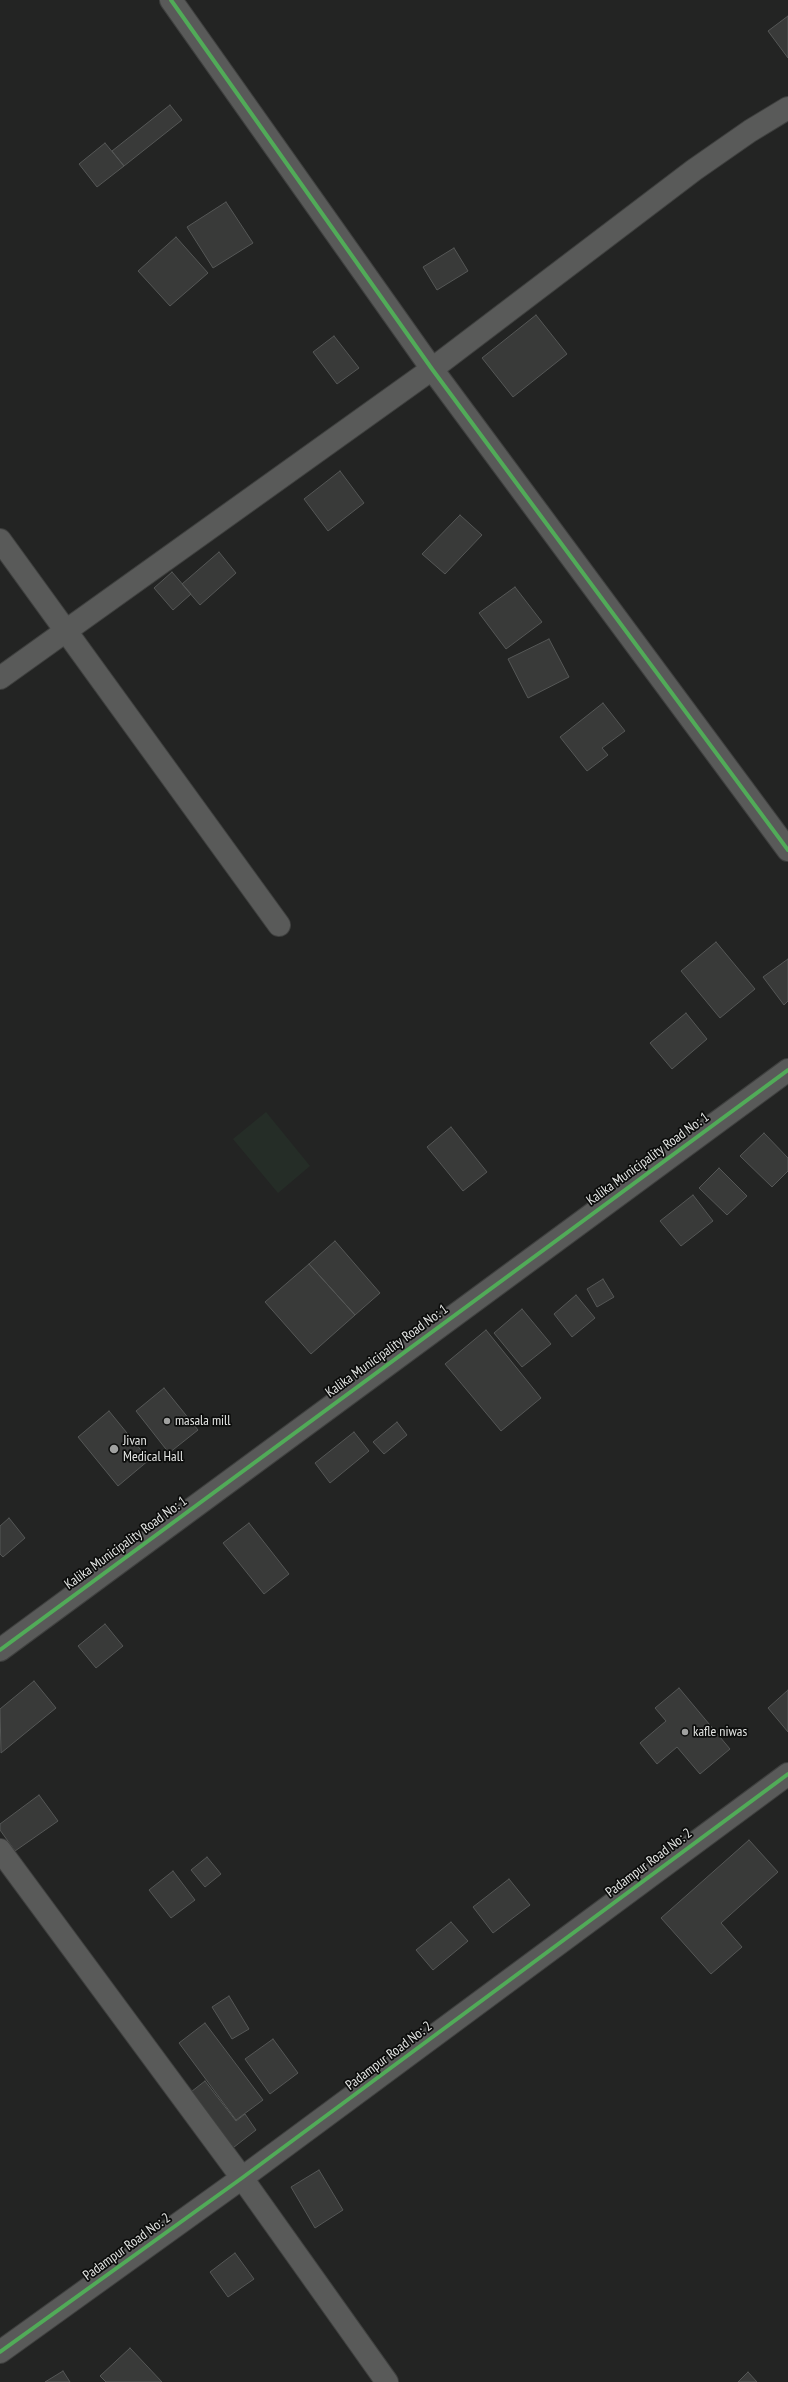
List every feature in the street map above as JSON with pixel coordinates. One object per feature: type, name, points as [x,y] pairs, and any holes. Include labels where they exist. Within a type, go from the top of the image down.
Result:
[{"type":"street","points":[[171,0],[432,369],[788,850]]},
{"type":"street","points":[[0,678],[432,369],[694,170],[750,131],[788,108]]},
{"type":"street","points":[[0,540],[65,632],[279,925]]},
{"type":"street","name":"Kalika Municipality Road No: 1","points":[[0,1650],[788,1070]]},
{"type":"street","name":"Padampur Road No: 2","points":[[0,2352],[242,2178],[788,1774]]},
{"type":"street","points":[[0,1850],[242,2178],[387,2382]]},
{"type":"shaded area","points":[[266,1112],[310,1166],[278,1193],[233,1139]]},
{"type":"building","points":[[788,16],[788,58],[768,31]]},
{"type":"building","points":[[170,105],[182,120],[124,166],[112,151]]},
{"type":"building","points":[[105,143],[124,166],[97,187],[79,164]]},
{"type":"building","points":[[226,202],[253,243],[213,268],[187,227]]},
{"type":"building","points":[[176,237],[208,273],[170,306],[138,271]]},
{"type":"building","points":[[454,248],[468,271],[437,290],[423,267]]},
{"type":"building","points":[[536,315],[567,354],[513,397],[482,358]]},
{"type":"building","points":[[334,336],[359,368],[337,384],[313,352]]},
{"type":"building","points":[[340,471],[364,503],[328,531],[304,499]]},
{"type":"building","points":[[460,515],[482,535],[445,574],[422,554]]},
{"type":"building","points":[[219,552],[236,573],[200,605],[182,584]]},
{"type":"building","points":[[172,572],[191,594],[173,610],[154,588]]},
{"type":"building","points":[[515,587],[542,622],[506,649],[479,613]]},
{"type":"building","points":[[549,639],[569,677],[528,698],[508,659]]},
{"type":"building","points":[[603,703],[625,731],[602,748],[608,755],[587,771],[560,737]]},
{"type":"building","points":[[716,942],[755,989],[720,1018],[681,971]]},
{"type":"building","points":[[788,959],[788,1001],[784,1005],[763,977]]},
{"type":"building","points":[[686,1013],[707,1039],[672,1069],[650,1043]]},
{"type":"building","points":[[451,1127],[487,1172],[463,1191],[427,1147]]},
{"type":"building","points":[[764,1133],[788,1158],[788,1171],[772,1187],[740,1156]]},
{"type":"building","points":[[719,1168],[747,1196],[727,1215],[699,1188]]},
{"type":"building","points":[[693,1195],[713,1221],[681,1246],[660,1221]]},
{"type":"building","points":[[335,1241],[380,1293],[355,1315],[309,1264]]},
{"type":"building","points":[[309,1264],[355,1315],[311,1354],[265,1302]]},
{"type":"building","points":[[603,1279],[614,1297],[597,1307],[587,1289]]},
{"type":"building","points":[[576,1295],[595,1318],[572,1337],[554,1314]]},
{"type":"building","points":[[522,1309],[551,1344],[522,1367],[494,1333]]},
{"type":"building","points":[[486,1330],[541,1398],[501,1431],[445,1364]]},
{"type":"building","name":"masala mill","points":[[164,1388],[198,1430],[169,1453],[136,1411]]},
{"type":"building","name":"Jivan Medical Hall","points":[[109,1411],[149,1460],[118,1486],[78,1437]]},
{"type":"building","points":[[397,1422],[407,1435],[384,1454],[373,1442]]},
{"type":"building","points":[[354,1432],[369,1451],[330,1483],[315,1463]]},
{"type":"building","points":[[9,1518],[25,1538],[3,1557],[0,1554],[0,1526]]},
{"type":"building","points":[[249,1523],[289,1574],[264,1594],[223,1543]]},
{"type":"building","points":[[105,1624],[123,1646],[96,1668],[78,1646]]},
{"type":"building","points":[[34,1681],[56,1708],[1,1753],[0,1709]]},
{"type":"building","name":"kafle niwas","points":[[679,1688],[730,1749],[700,1774],[677,1747],[657,1764],[640,1743],[666,1721],[655,1708]]},
{"type":"building","points":[[788,1690],[788,1732],[768,1708]]},
{"type":"building","points":[[39,1795],[58,1821],[15,1851],[0,1830],[0,1824]]},
{"type":"building","points":[[749,1840],[778,1872],[721,1923],[742,1947],[711,1974],[661,1918]]},
{"type":"building","points":[[207,1857],[221,1874],[205,1887],[191,1870]]},
{"type":"building","points":[[173,1871],[195,1900],[171,1918],[149,1890]]},
{"type":"building","points":[[509,1879],[530,1905],[493,1933],[473,1907]]},
{"type":"building","points":[[451,1922],[468,1941],[433,1970],[416,1950]]},
{"type":"building","points":[[229,1996],[249,2029],[232,2039],[212,2007]]},
{"type":"building","points":[[205,2023],[263,2100],[236,2120],[179,2043]]},
{"type":"building","points":[[273,2039],[298,2073],[270,2094],[245,2059]]},
{"type":"building","points":[[205,2081],[236,2121],[245,2114],[256,2130],[229,2151],[187,2095]]},
{"type":"building","points":[[319,2170],[343,2210],[315,2228],[291,2187]]},
{"type":"building","points":[[235,2253],[254,2279],[228,2297],[210,2272]]},
{"type":"building","points":[[130,2348],[162,2382],[106,2382],[100,2376]]},
{"type":"building","points":[[63,2371],[70,2382],[45,2382]]},
{"type":"building","points":[[748,2372],[757,2382],[738,2382]]},
{"type":"cycle path","points":[[171,0],[432,369],[788,850]]},
{"type":"cycle path","points":[[0,1650],[788,1070]]},
{"type":"cycle path","points":[[0,2352],[242,2178],[788,1774]]},
{"type":"place","name":"masala mill","points":[[167,1421]]},
{"type":"place","name":"Jivan Medical Hall","points":[[114,1449]]},
{"type":"place","name":"kafle niwas","points":[[685,1732]]}]
